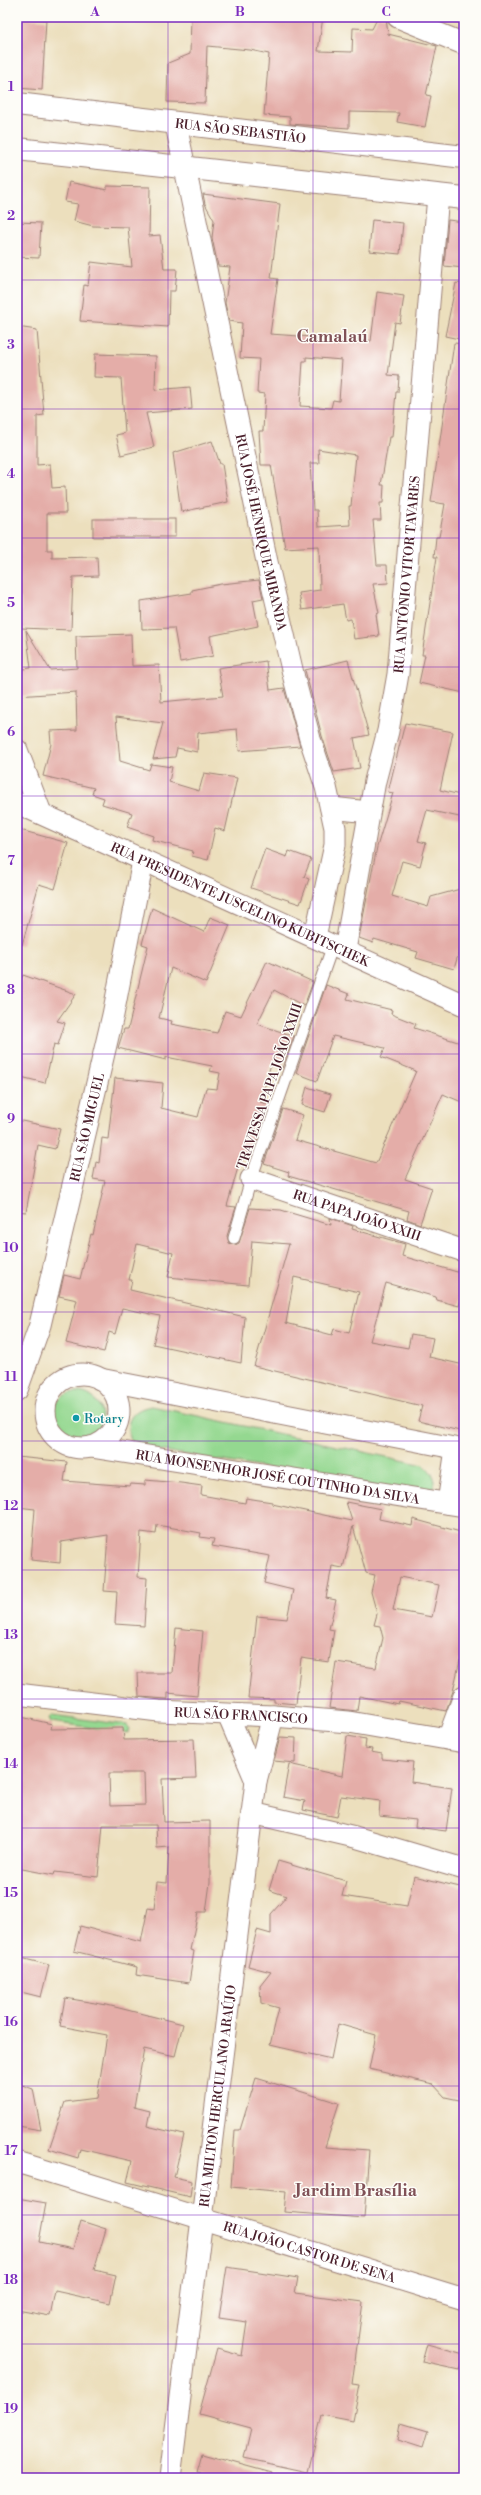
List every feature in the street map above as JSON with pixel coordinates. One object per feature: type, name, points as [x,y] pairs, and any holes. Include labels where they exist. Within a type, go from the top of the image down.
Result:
[{"type":"main road","name":"RUA SÃO SEBASTIÃO","points":[[17,104],[464,157]]},
{"type":"main road","points":[[17,149],[464,198]]},
{"type":"street","points":[[398,17],[464,44]]},
{"type":"street","name":"RUA JOSÉ HENRIQUE MIRANDA","points":[[176,124],[183,167],[294,678],[310,739],[331,808],[335,828],[331,944]]},
{"type":"street","name":"RUA ANTÔNIO VITOR TAVARES","points":[[331,944],[370,812],[398,674],[438,195]]},
{"type":"street","points":[[17,750],[42,813]]},
{"type":"street","name":"RUA PRESIDENTE JUSCELINO KUBITSCHEK","points":[[17,803],[464,1005]]},
{"type":"street","points":[[331,808],[370,812]]},
{"type":"street","name":"RUA SÃO MIGUEL","points":[[17,1392],[40,1325],[113,1015],[143,861]]},
{"type":"street","name":"RUA PAPA JOÃO XXIII","points":[[251,1179],[464,1251]]},
{"type":"street","points":[[100,1379],[115,1395],[119,1416],[116,1426],[110,1435],[102,1442],[91,1447],[78,1448],[66,1444],[55,1437],[48,1426],[45,1414],[46,1401],[51,1391],[68,1377],[90,1375],[100,1379],[460,1450],[456,1504]]},
{"type":"street","points":[[17,1392],[46,1401]]},
{"type":"street","name":"RUA MONSENHOR JOSÉ COUTINHO DA SILVA","points":[[91,1447],[456,1504]]},
{"type":"street","name":"RUA SÃO FRANCISCO","points":[[17,1694],[92,1705],[349,1722],[456,1740]]},
{"type":"street","points":[[456,1740],[464,1696]]},
{"type":"street","points":[[228,1715],[256,1781]]},
{"type":"street","name":"RUA MILTON HERCULANO ARAÚJO","points":[[170,2478],[256,1781],[273,1716]]},
{"type":"street","points":[[252,1813],[355,1837],[464,1869]]},
{"type":"street","name":"RUA JOÃO CASTOR DE SENA","points":[[17,2162],[464,2299]]},
{"type":"lane","name":"TRAVESSA PAPA JOÃO XXIII","points":[[234,1238],[251,1179],[331,944]]},
{"type":"green space","points":[[72,1392],[82,1392],[95,1399],[102,1412],[102,1422],[95,1435],[82,1442],[72,1442],[63,1438],[56,1431],[52,1422],[52,1412],[56,1403],[63,1396]]},
{"type":"green space","points":[[152,1406],[424,1465],[433,1476],[435,1483],[434,1487],[427,1495],[134,1446],[130,1439],[128,1425],[130,1420],[138,1411]]},
{"type":"green space","points":[[52,1715],[127,1725],[130,1729],[128,1733],[51,1722],[49,1718]]},
{"type":"building","points":[[191,17],[323,17],[318,51],[352,52],[353,28],[372,29],[378,17],[386,17],[388,34],[437,46],[426,95],[431,96],[425,127],[397,122],[399,113],[349,112],[349,128],[290,124],[290,117],[264,115],[269,54],[250,50],[207,46],[205,103],[167,102],[168,63],[190,54]]},
{"type":"building","points":[[17,18],[46,20],[42,90],[17,88]]},
{"type":"building","points":[[69,182],[107,190],[107,186],[150,187],[149,236],[160,235],[164,269],[177,269],[175,291],[169,291],[168,327],[80,321],[84,285],[88,286],[91,262],[132,267],[128,227],[93,226],[74,221],[78,204],[65,202]]},
{"type":"building","points":[[203,194],[280,204],[271,278],[278,279],[270,334],[371,341],[377,292],[404,296],[400,323],[395,322],[388,375],[399,376],[392,437],[389,437],[381,485],[384,485],[383,503],[380,503],[381,520],[373,520],[377,565],[387,565],[388,583],[373,584],[379,613],[376,614],[379,636],[354,639],[351,619],[346,620],[343,604],[302,610],[299,593],[320,590],[319,546],[285,548],[271,465],[261,465],[259,431],[263,431],[265,394],[257,393],[259,359],[240,358],[242,323],[229,321],[225,303],[230,267],[218,266],[212,238],[214,220],[205,204]],"holes":[[[306,357],[342,360],[339,401],[333,400],[331,408],[300,406],[303,361],[306,361]],[[318,449],[356,455],[351,506],[349,506],[350,525],[318,527],[317,510],[313,510],[310,463],[319,463]]]},
{"type":"building","points":[[372,220],[403,223],[400,254],[369,251]]},
{"type":"building","points":[[448,220],[464,222],[464,268],[444,266]]},
{"type":"building","points":[[17,222],[41,223],[39,258],[17,257]]},
{"type":"building","points":[[456,283],[464,284],[464,340],[445,336]]},
{"type":"building","points":[[17,327],[37,330],[44,415],[37,416],[37,465],[50,464],[52,488],[65,487],[66,513],[47,513],[47,550],[52,550],[52,558],[97,557],[98,576],[73,577],[71,630],[21,628],[21,598],[17,598]]},
{"type":"building","points":[[454,343],[464,344],[464,693],[419,683],[425,655],[422,655],[437,557],[434,557],[436,537],[439,537],[445,504],[431,502]]},
{"type":"building","points":[[95,354],[156,356],[155,390],[190,387],[192,409],[146,413],[154,447],[121,455],[116,435],[125,433],[121,378],[94,377]]},
{"type":"building","points":[[212,441],[220,464],[222,464],[228,502],[181,512],[173,453]]},
{"type":"building","points":[[93,519],[175,519],[175,537],[93,537]]},
{"type":"building","points":[[259,580],[263,598],[253,600],[258,626],[210,636],[213,656],[180,662],[174,628],[142,629],[141,601],[192,593],[192,590],[221,584]]},
{"type":"building","points":[[26,630],[50,670],[77,668],[76,636],[131,634],[132,666],[159,665],[161,702],[223,696],[218,668],[266,661],[270,690],[284,688],[300,746],[239,751],[237,729],[198,733],[197,752],[177,748],[175,757],[153,759],[163,723],[116,717],[120,761],[149,770],[151,764],[172,767],[169,782],[199,791],[204,773],[237,778],[225,831],[215,828],[208,860],[192,856],[193,851],[152,840],[153,836],[127,827],[132,813],[102,804],[104,798],[92,794],[94,788],[43,776],[51,744],[50,731],[77,730],[76,692],[17,696],[17,670],[31,668]]},
{"type":"building","points":[[348,660],[369,735],[354,738],[360,768],[334,772],[322,736],[305,670]]},
{"type":"building","points":[[405,723],[453,732],[440,790],[464,796],[464,818],[427,810],[418,841],[426,843],[420,866],[402,861],[392,896],[428,907],[431,897],[464,888],[464,935],[454,969],[416,958],[418,952],[374,939],[373,943],[359,938],[377,847],[393,793],[388,792]]},
{"type":"building","points":[[20,830],[68,843],[55,889],[39,884],[22,945],[17,944],[17,842]]},
{"type":"building","points":[[265,849],[287,857],[289,851],[311,859],[304,877],[309,879],[300,904],[251,888]]},
{"type":"building","points":[[152,908],[204,932],[210,917],[230,925],[206,983],[171,968],[159,1018],[172,1021],[171,1024],[217,1033],[225,1011],[241,1016],[267,961],[313,982],[304,1006],[274,990],[257,1024],[294,1036],[282,1068],[271,1064],[260,1102],[270,1105],[250,1159],[241,1157],[227,1206],[236,1207],[227,1236],[229,1243],[235,1245],[239,1243],[250,1208],[281,1210],[331,1225],[330,1218],[353,1226],[352,1229],[405,1244],[402,1256],[464,1274],[464,1287],[459,1306],[437,1300],[436,1297],[386,1283],[370,1341],[408,1348],[411,1334],[433,1338],[429,1357],[464,1365],[464,1432],[418,1421],[422,1406],[254,1366],[289,1244],[252,1241],[248,1285],[168,1277],[173,1253],[137,1244],[129,1280],[132,1280],[130,1290],[245,1317],[241,1363],[153,1344],[160,1316],[122,1308],[115,1334],[109,1332],[104,1352],[66,1343],[77,1300],[59,1296],[64,1275],[80,1279],[91,1234],[93,1235],[105,1181],[93,1179],[96,1162],[99,1163],[102,1138],[108,1139],[115,1078],[163,1083],[161,1108],[198,1117],[206,1088],[217,1089],[220,1073],[210,1071],[212,1066],[166,1057],[166,1060],[118,1048],[124,1029],[128,1029],[148,946],[142,944]],"holes":[[[294,1277],[359,1292],[349,1333],[334,1329],[332,1335],[286,1323]]]},
{"type":"building","points":[[23,975],[76,994],[57,1021],[65,1023],[58,1045],[54,1044],[45,1083],[17,1076],[17,988]]},
{"type":"building","points":[[326,985],[349,994],[347,999],[392,1010],[391,1014],[416,1024],[414,1028],[464,1044],[464,1103],[443,1094],[405,1179],[432,1188],[420,1224],[407,1219],[409,1211],[288,1176],[289,1172],[264,1164],[283,1109],[303,1115],[295,1140],[376,1163],[416,1071],[381,1057],[385,1048],[333,1036],[317,1081],[296,1073]]},
{"type":"building","points":[[307,1087],[331,1094],[325,1112],[302,1105]]},
{"type":"building","points":[[17,1120],[60,1129],[55,1149],[38,1145],[26,1212],[17,1211]]},
{"type":"building","points":[[17,1457],[67,1462],[64,1481],[130,1486],[131,1484],[145,1485],[145,1480],[181,1483],[202,1486],[201,1495],[245,1503],[246,1498],[272,1502],[272,1504],[352,1521],[346,1502],[381,1509],[379,1519],[412,1526],[413,1519],[464,1533],[464,1661],[460,1660],[453,1691],[446,1711],[399,1701],[398,1704],[359,1696],[357,1711],[329,1708],[336,1662],[376,1668],[383,1638],[380,1626],[374,1625],[377,1614],[371,1592],[375,1575],[366,1573],[353,1526],[343,1568],[332,1566],[326,1598],[336,1600],[329,1629],[334,1630],[329,1662],[301,1658],[296,1704],[274,1702],[274,1699],[248,1698],[257,1616],[287,1619],[293,1590],[264,1583],[270,1556],[212,1546],[214,1539],[200,1537],[201,1533],[157,1525],[156,1534],[141,1532],[138,1577],[147,1578],[144,1626],[115,1624],[117,1592],[104,1591],[108,1535],[61,1542],[60,1563],[31,1560],[35,1509],[17,1507]],"holes":[[[400,1577],[439,1585],[432,1617],[393,1610]]]},
{"type":"building","points":[[176,1628],[203,1631],[197,1696],[168,1693],[168,1699],[139,1697],[138,1673],[172,1673]]},
{"type":"building","points":[[17,1716],[52,1724],[51,1729],[123,1728],[124,1740],[194,1739],[196,1778],[162,1779],[164,1822],[210,1821],[210,1883],[206,1912],[198,1912],[190,1950],[194,1951],[189,1983],[136,1975],[137,1967],[74,1951],[80,1926],[141,1942],[148,1908],[154,1909],[157,1882],[167,1883],[169,1847],[157,1848],[156,1825],[103,1825],[98,1877],[55,1872],[54,1875],[17,1868]],"holes":[[[109,1773],[144,1773],[145,1805],[110,1806]]]},
{"type":"building","points":[[347,1736],[366,1739],[365,1748],[372,1749],[371,1752],[382,1754],[382,1759],[413,1762],[411,1782],[452,1788],[446,1831],[415,1827],[416,1820],[379,1816],[380,1801],[341,1796],[337,1817],[303,1810],[305,1801],[283,1797],[289,1764],[342,1776]]},
{"type":"building","points":[[280,1737],[296,1738],[295,1763],[274,1761]]},
{"type":"building","points":[[278,1861],[346,1881],[342,1896],[407,1906],[414,1876],[464,1888],[464,2101],[445,2097],[433,2084],[369,2069],[376,2035],[338,2024],[331,2059],[270,2045],[279,2008],[261,2003],[260,1986],[271,1972],[248,1966],[257,1930],[271,1934],[271,1914],[287,1896],[269,1890]]},
{"type":"building","points":[[17,1957],[49,1965],[41,1997],[17,1991]]},
{"type":"building","points":[[65,1998],[107,2005],[183,2024],[175,2056],[144,2049],[134,2107],[150,2111],[147,2126],[184,2135],[174,2177],[192,2181],[190,2197],[127,2182],[132,2161],[80,2149],[78,2158],[49,2149],[65,2102],[97,2098],[107,2035],[60,2026]]},
{"type":"building","points":[[256,2078],[339,2103],[325,2147],[369,2150],[364,2218],[284,2212],[286,2192],[231,2187],[235,2130],[240,2130]]},
{"type":"building","points":[[19,2084],[33,2089],[41,2130],[17,2126]]},
{"type":"building","points":[[17,2198],[46,2203],[39,2242],[73,2249],[81,2221],[106,2229],[94,2270],[116,2275],[110,2303],[55,2291],[50,2316],[17,2310]]},
{"type":"building","points":[[227,2267],[298,2278],[295,2293],[363,2302],[352,2384],[360,2385],[353,2421],[322,2415],[308,2472],[244,2458],[251,2428],[199,2414],[217,2349],[242,2356],[247,2322],[219,2318]]},
{"type":"building","points":[[427,2344],[464,2354],[459,2370],[422,2362]]},
{"type":"building","points":[[401,2423],[428,2431],[423,2448],[398,2440]]},
{"type":"building","points":[[202,2454],[272,2473],[271,2478],[221,2478],[197,2472]]},
{"type":"place","name":"Rotary","points":[[76,1418]]},
{"type":"district","name":"Camalaú","points":[[332,336]]},
{"type":"district","name":"Jardim Brasília","points":[[356,2190]]}]
